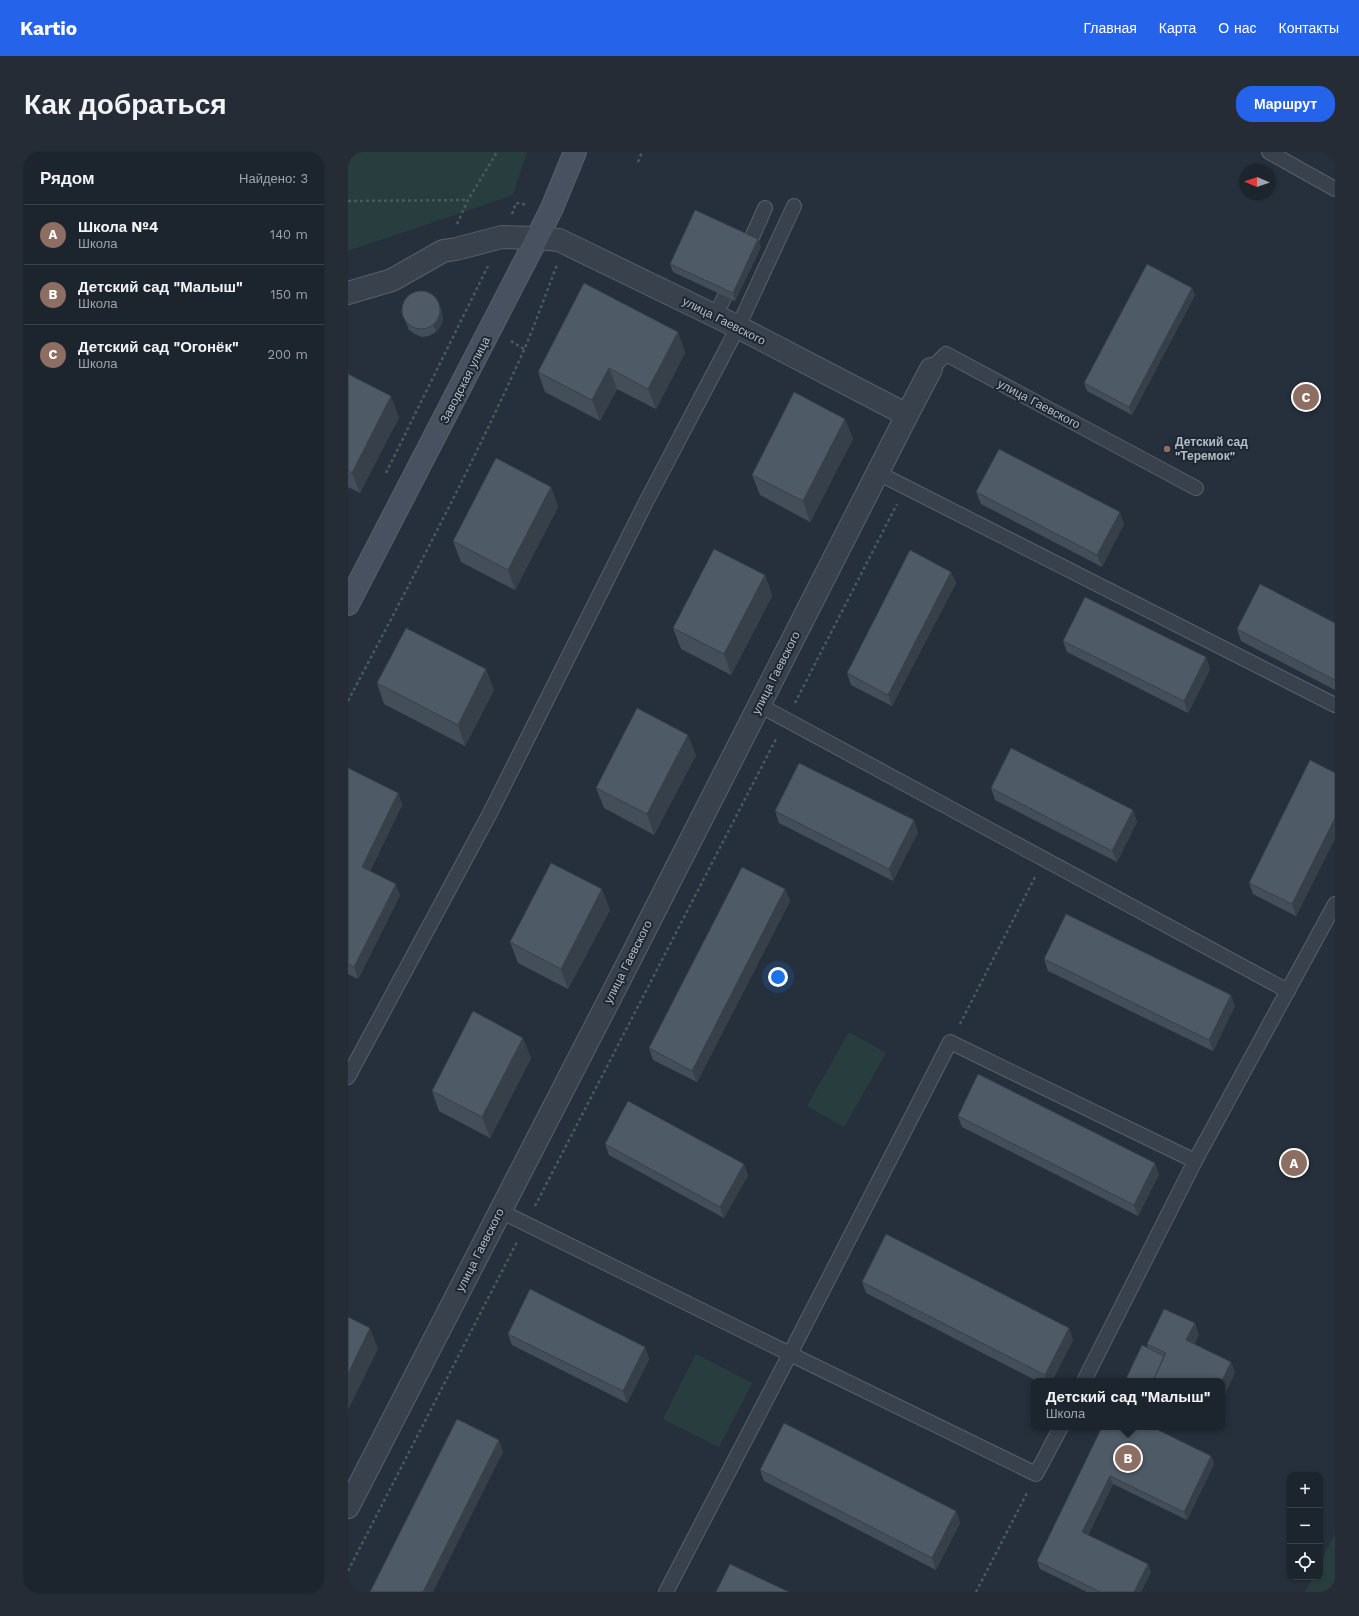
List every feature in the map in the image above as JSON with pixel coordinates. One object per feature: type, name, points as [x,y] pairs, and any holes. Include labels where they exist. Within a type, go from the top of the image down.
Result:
[{"type":"street","name":"Заводская улица","points":[[348,604],[354,577],[537,238],[552,208],[575,152]]},
{"type":"street","name":"улица Гаевского","points":[[348,293],[392,280],[443,251],[502,237],[559,240],[738,327],[906,415]]},
{"type":"street","name":"улица Гаевского","points":[[348,1507],[878,473],[906,415],[931,369]]},
{"type":"lane","points":[[1269,152],[1335,189]]},
{"type":"lane","points":[[348,1077],[489,815],[646,502],[738,327],[794,206]]},
{"type":"lane","points":[[750,242],[765,208]]},
{"type":"lane","points":[[715,316],[725,296]]},
{"type":"lane","name":"улица Гаевского","points":[[931,369],[946,354],[1196,488]]},
{"type":"lane","points":[[878,473],[1335,705]]},
{"type":"lane","points":[[759,705],[1288,991]]},
{"type":"lane","points":[[1086,1378],[1196,1161],[1335,904]]},
{"type":"lane","points":[[666,1592],[950,1042],[1196,1161]]},
{"type":"lane","points":[[500,1211],[1036,1474],[1058,1430]]},
{"type":"path","points":[[443,251],[468,200],[497,152]]},
{"type":"path","points":[[638,162],[642,152]]},
{"type":"path","points":[[348,201],[468,200]]},
{"type":"path","points":[[348,701],[408,586],[518,363],[565,243]]},
{"type":"path","points":[[348,1571],[906,487]]},
{"type":"path","points":[[950,1042],[1044,859]]},
{"type":"path","points":[[976,1592],[1036,1474]]},
{"type":"green space","points":[[348,152],[527,152],[513,195],[348,251]]},
{"type":"green space","points":[[849,1032],[886,1053],[844,1127],[807,1106]]},
{"type":"green space","points":[[696,1354],[752,1383],[719,1447],[663,1419]]},
{"type":"green space","points":[[1335,1534],[1335,1592],[1305,1592],[1311,1580],[1323,1580],[1323,1557]]},
{"type":"building","points":[[695,210],[758,239],[733,293],[670,264]]},
{"type":"building","points":[[1147,264],[1192,288],[1129,407],[1084,383]]},
{"type":"building","points":[[584,283],[678,332],[648,389],[609,368],[592,400],[538,372]]},
{"type":"building","points":[[421,291],[431,294],[437,300],[440,310],[437,320],[431,326],[421,329],[411,326],[405,320],[402,310],[405,300],[411,294]]},
{"type":"building","points":[[348,374],[391,396],[352,473],[348,471]]},
{"type":"building","points":[[794,392],[845,419],[803,501],[752,475]]},
{"type":"building","points":[[999,449],[1120,512],[1097,555],[976,492]]},
{"type":"building","points":[[496,458],[551,487],[508,570],[453,541]]},
{"type":"building","points":[[714,549],[765,575],[724,654],[673,628]]},
{"type":"building","points":[[910,550],[951,572],[888,695],[847,673]]},
{"type":"building","points":[[1260,584],[1335,623],[1335,680],[1237,629]]},
{"type":"building","points":[[1085,597],[1206,657],[1184,701],[1063,641]]},
{"type":"building","points":[[406,628],[486,669],[458,725],[377,683]]},
{"type":"building","points":[[637,708],[688,735],[647,814],[596,788]]},
{"type":"building","points":[[1011,748],[1133,810],[1112,851],[991,788]]},
{"type":"building","points":[[1310,760],[1335,773],[1335,818],[1292,904],[1249,883]]},
{"type":"building","points":[[799,763],[914,820],[889,869],[775,811]]},
{"type":"building","points":[[348,768],[398,793],[362,867],[396,884],[354,967],[348,964]]},
{"type":"building","points":[[551,863],[602,889],[561,969],[510,942]]},
{"type":"building","points":[[742,867],[785,889],[692,1071],[649,1048]]},
{"type":"building","points":[[1066,914],[1231,995],[1209,1040],[1044,959]]},
{"type":"building","points":[[473,1011],[523,1038],[482,1117],[432,1091]]},
{"type":"building","points":[[978,1074],[1155,1163],[1134,1205],[958,1116]]},
{"type":"building","points":[[628,1101],[744,1164],[720,1207],[605,1144]]},
{"type":"building","points":[[886,1234],[1069,1328],[1045,1375],[862,1282]]},
{"type":"building","points":[[530,1289],[645,1347],[623,1391],[508,1334]]},
{"type":"building","points":[[1164,1309],[1195,1323],[1186,1340],[1231,1362],[1223,1378],[1154,1378],[1166,1353],[1147,1344]]},
{"type":"building","points":[[348,1317],[370,1328],[348,1374]]},
{"type":"building","points":[[1142,1345],[1164,1356],[1154,1378],[1126,1378]]},
{"type":"building","points":[[457,1419],[499,1440],[423,1592],[370,1592]]},
{"type":"building","points":[[784,1423],[956,1511],[932,1558],[760,1470]]},
{"type":"building","points":[[1101,1430],[1158,1430],[1211,1456],[1184,1512],[1110,1476],[1082,1532],[1148,1564],[1134,1592],[1100,1592],[1037,1561]]},
{"type":"building","points":[[730,1564],[789,1592],[716,1592]]},
{"type":"place","name":"Детский сад \"Огонёк\"","points":[[1306,397]]},
{"type":"place","name":"Детский сад \"Теремок\"","points":[[1167,449]]},
{"type":"place","name":"Школа №4","points":[[1294,1163]]},
{"type":"place","name":"Детский сад \"Малыш\"","points":[[1128,1458]]}]
